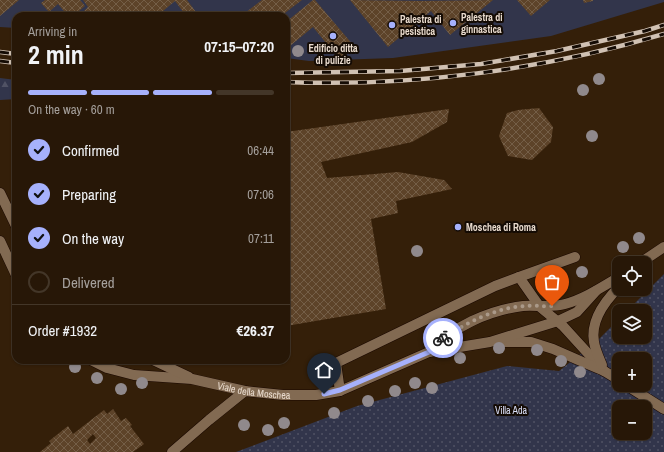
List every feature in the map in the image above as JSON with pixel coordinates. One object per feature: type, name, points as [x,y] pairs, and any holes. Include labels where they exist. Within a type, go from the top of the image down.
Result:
[{"type":"street","points":[[0,193],[12,218]]},
{"type":"street","points":[[0,240],[12,266]]},
{"type":"street","points":[[651,256],[664,247]]},
{"type":"street","points":[[340,390],[336,363],[495,286],[575,257]]},
{"type":"street","points":[[519,277],[540,307],[558,321],[604,371]]},
{"type":"street","name":"Viale della Moschea","points":[[429,352],[436,344],[450,334],[493,313],[522,306],[540,307],[566,304],[596,291],[612,281]]},
{"type":"street","name":"Viale della Moschea","points":[[99,364],[107,368],[134,375],[192,379],[245,391],[306,396],[316,395],[340,390],[429,352],[490,342],[558,321],[577,312],[596,291]]},
{"type":"street","points":[[604,371],[594,342],[594,327],[602,306],[612,295]]},
{"type":"street","points":[[490,342],[520,341],[536,344],[553,349],[612,376]]},
{"type":"street","name":"Viale della Moschea","points":[[162,364],[192,379]]},
{"type":"street","points":[[172,452],[208,420],[245,391]]},
{"type":"street","points":[[637,392],[664,409]]},
{"type":"green space","points":[[0,0],[664,0],[664,2],[551,36],[393,58],[309,61],[290,59],[290,12],[12,12],[12,28],[0,27]]},
{"type":"green space","points":[[0,78],[12,80],[12,99],[0,100]]},
{"type":"green space","name":"Villa Ada","points":[[664,274],[664,452],[236,452],[357,406],[507,366],[559,371],[598,340],[612,326],[612,344],[652,344],[652,304],[634,304],[642,296],[652,296],[652,286]]},
{"type":"building","points":[[0,0],[19,0],[0,16]]},
{"type":"building","points":[[45,0],[80,0],[85,6],[78,12],[65,12],[58,4],[49,12],[41,3]]},
{"type":"building","points":[[83,0],[187,0],[196,12],[183,12],[175,1],[162,12],[83,12],[88,7]]},
{"type":"building","points":[[262,0],[302,0],[286,12],[246,12]]},
{"type":"building","name":"Edificio ditta di pulizie","points":[[315,0],[354,46],[339,59],[313,27],[290,46],[290,19]]},
{"type":"building","name":"Palestra di pesistica","points":[[350,0],[493,0],[450,35],[431,11],[388,47]]},
{"type":"building","points":[[517,0],[550,0],[531,16]]},
{"type":"building","points":[[583,0],[593,0],[593,1],[584,3]]},
{"type":"building","points":[[539,108],[553,127],[551,142],[532,160],[508,156],[499,136],[507,113],[518,110]]},
{"type":"building","points":[[449,109],[447,122],[412,142],[321,162],[327,178],[398,172],[444,180],[452,189],[396,201],[398,213],[371,219],[386,309],[290,325],[290,131]]},
{"type":"building","points":[[113,409],[121,421],[126,418],[132,425],[130,426],[144,444],[133,452],[40,452],[51,443],[49,441],[68,426],[73,434],[104,410],[107,414]],"holes":[[[93,434],[96,438],[90,444],[87,440]]]},
{"type":"railway","points":[[290,73],[400,71],[481,64],[557,51],[645,31],[664,25]]},
{"type":"railway","points":[[290,82],[381,82],[429,79],[477,73],[572,57],[618,47],[664,34]]},
{"type":"railway","points":[[0,52],[12,54]]},
{"type":"railway","points":[[0,61],[12,62]]},
{"type":"way so far","points":[[443,338],[493,313],[515,307],[552,306]]},
{"type":"place","name":"Palestra di ginnastica","points":[[453,23]]},
{"type":"place","name":"Palestra di pesistica","points":[[392,25]]},
{"type":"place","name":"Edificio ditta di pulizie","points":[[333,36]]},
{"type":"place","name":"Moschea di Roma","points":[[458,227]]},
{"type":"route","points":[[324,394],[340,390],[429,352],[443,338]]}]
